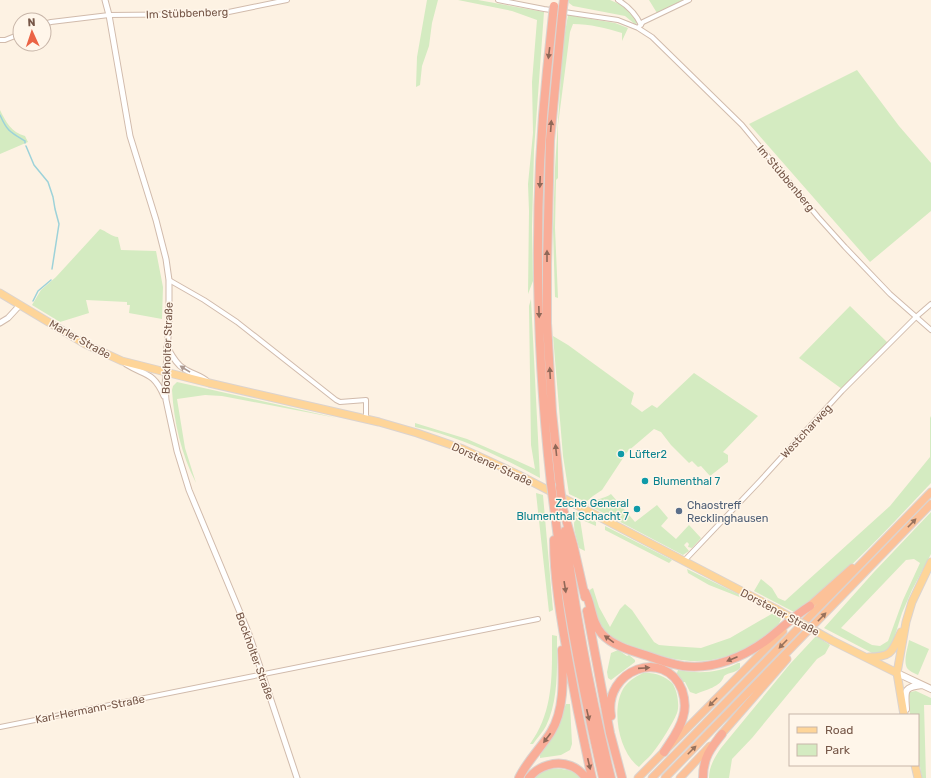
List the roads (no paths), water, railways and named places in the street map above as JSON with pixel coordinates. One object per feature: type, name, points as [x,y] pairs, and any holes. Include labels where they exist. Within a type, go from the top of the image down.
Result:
[{"type":"highway","points":[[558,7],[547,72],[540,182],[540,334],[545,428],[564,583],[585,701],[603,778]]},
{"type":"highway","points":[[558,7],[550,140],[547,264],[551,390],[560,488],[571,576],[600,734],[611,778]]},
{"type":"highway","points":[[652,778],[931,492]]},
{"type":"highway","points":[[665,778],[931,504]]},
{"type":"highway","points":[[554,507],[554,550],[562,630],[592,778]]},
{"type":"highway","points":[[563,509],[585,592],[588,622],[602,692],[615,752],[622,775]]},
{"type":"highway","points":[[638,778],[778,636],[845,574],[868,556]]},
{"type":"highway","points":[[585,592],[595,622],[602,634],[613,642],[661,661],[684,666],[708,666],[720,664],[742,654],[768,639],[810,606]]},
{"type":"highway","points":[[519,778],[524,768],[556,724],[562,691],[562,630]]},
{"type":"highway","points":[[680,778],[722,734],[772,677],[807,633]]},
{"type":"highway","points":[[622,775],[610,710],[612,696],[616,685],[622,678],[629,672],[640,668],[655,668],[669,673],[677,680],[684,698],[684,716],[682,722],[664,752]]},
{"type":"highway","points":[[703,778],[704,762],[708,752],[722,734]]},
{"type":"highway","points":[[529,778],[541,767],[549,764],[571,766],[586,778]]},
{"type":"main road","name":"Marler Straße","points":[[0,293],[85,344],[122,361],[166,373]]},
{"type":"main road","name":"Dorstener Straße","points":[[166,373],[418,433],[463,449],[519,475],[776,609],[831,640],[931,689]]},
{"type":"main road","points":[[905,714],[897,673],[906,622],[912,602],[931,562]]},
{"type":"main road","points":[[867,657],[885,656],[891,651],[906,622]]},
{"type":"main road","points":[[905,714],[905,693],[907,689],[911,686],[922,685]]},
{"type":"main road","points":[[915,766],[918,778]]},
{"type":"street","name":"Bockholter Straße","points":[[104,0],[109,15],[126,120],[166,259],[169,280],[166,400],[177,451],[189,490],[249,634],[297,778]]},
{"type":"street","name":"Im Stübbenberg","points":[[52,22],[109,15],[219,14],[287,0]]},
{"type":"street","name":"Im Stübbenberg","points":[[498,0],[544,9],[618,20],[640,27],[665,48],[742,125],[818,217],[890,294],[931,330]]},
{"type":"street","name":"Im Stübbenberg","points":[[618,0],[635,14],[640,27]]},
{"type":"street","points":[[640,27],[643,22],[689,0]]},
{"type":"street","points":[[0,40],[12,37]]},
{"type":"street","points":[[169,280],[204,300],[237,322],[336,400],[340,402],[366,400],[366,420]]},
{"type":"street","name":"Westcharweg","points":[[684,561],[760,481],[842,391],[931,304]]},
{"type":"street","points":[[0,323],[8,318],[20,306]]},
{"type":"street","points":[[167,348],[182,368],[203,378],[209,383]]},
{"type":"street","points":[[122,361],[154,379],[160,387],[166,400]]},
{"type":"street","name":"Karl-Hermann-Straße","points":[[0,727],[538,619]]},
{"type":"waterway","points":[[0,115],[7,128],[25,141],[25,143]]},
{"type":"waterway","points":[[26,146],[34,165],[48,182],[59,224],[52,269]]},
{"type":"waterway","points":[[33,301],[38,291],[51,280]]},
{"type":"place","name":"Lüfter2","points":[[621,454]]},
{"type":"place","name":"Blumenthal 7","points":[[645,481]]},
{"type":"place","name":"Zeche General Blumenthal Schacht 7","points":[[637,509]]},
{"type":"place","name":"Chaostreff Recklinghausen","points":[[679,511]]}]
